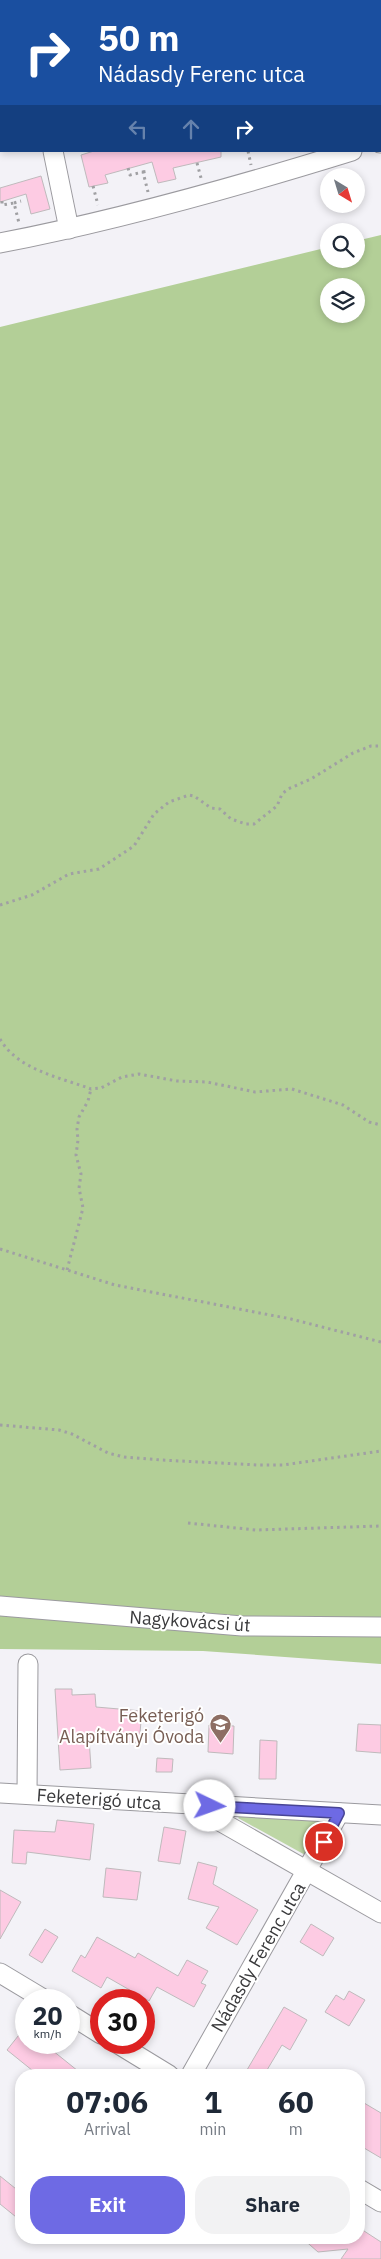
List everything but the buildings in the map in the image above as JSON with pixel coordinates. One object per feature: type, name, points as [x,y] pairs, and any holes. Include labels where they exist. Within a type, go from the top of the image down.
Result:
[{"type":"street","points":[[53,152],[69,229]]},
{"type":"street","points":[[0,243],[69,229],[152,207],[296,160],[346,152]]},
{"type":"street","name":"Nagykovácsi út","points":[[0,1606],[242,1626],[381,1627]]},
{"type":"street","name":"Feketerigó utca","points":[[27,1794],[28,1664]]},
{"type":"street","name":"Feketerigó utca","points":[[0,1793],[381,1815]]},
{"type":"street","points":[[192,1805],[381,1913]]},
{"type":"street","name":"Nádasdy Ferenc utca","points":[[194,2069],[308,1871],[339,1813]]},
{"type":"street","points":[[0,1973],[27,1989]]},
{"type":"street","points":[[135,2054],[159,2069]]},
{"type":"street","points":[[365,2193],[381,2202]]},
{"type":"path","points":[[128,168],[130,175],[149,171]]},
{"type":"path","points":[[143,172],[152,207]]},
{"type":"path","points":[[2,201],[2,205],[21,201]]},
{"type":"path","points":[[14,203],[22,239]]},
{"type":"path","points":[[0,905],[32,896],[69,874],[99,869],[134,846],[154,814],[169,802],[189,795],[194,796],[211,808],[220,809],[231,819],[246,824],[254,824],[277,806],[282,794],[288,789],[311,779],[353,753],[372,746],[381,746]]},
{"type":"path","points":[[0,1039],[10,1054],[30,1067],[91,1089],[101,1088],[122,1078],[139,1074],[177,1081],[207,1082],[256,1092],[292,1089],[343,1105],[369,1122],[381,1125]]},
{"type":"path","points":[[66,1270],[83,1208],[79,1188],[82,1174],[76,1155],[77,1129],[79,1117],[89,1099],[91,1089]]},
{"type":"path","points":[[0,1249],[115,1285],[291,1320],[381,1342]]},
{"type":"path","points":[[0,1426],[59,1430],[72,1434],[108,1453],[124,1457],[161,1460],[283,1465],[381,1451]]},
{"type":"path","points":[[188,1523],[256,1530],[381,1526]]},
{"type":"green space","points":[[381,235],[381,1664],[203,1651],[0,1649],[0,327],[320,249],[320,268],[365,268],[365,239]]},
{"type":"green space","points":[[242,1814],[327,1819],[307,1856],[238,1818]]},
{"type":"place","name":"Feketerigó Alapítványi Óvoda","points":[[220,1744]]},
{"type":"route","points":[[210,1806],[339,1813],[324,1842]]}]
